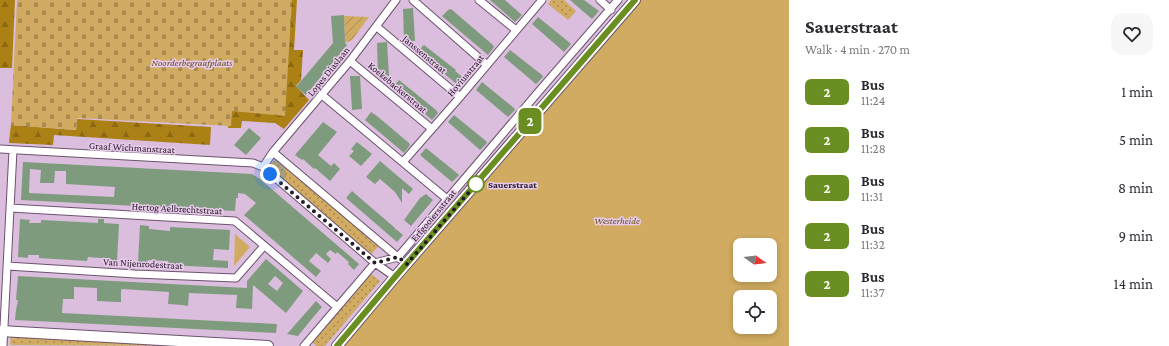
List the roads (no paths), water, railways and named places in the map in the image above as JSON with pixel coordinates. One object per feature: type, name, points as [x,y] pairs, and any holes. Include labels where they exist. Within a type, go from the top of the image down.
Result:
[{"type":"street","name":"Lopes Diaslaan","points":[[273,152],[350,61],[396,0]]},
{"type":"street","points":[[413,0],[487,65]]},
{"type":"street","points":[[478,0],[516,30]]},
{"type":"street","name":"Hoviusstraat","points":[[403,162],[542,0]]},
{"type":"street","points":[[600,0],[610,10]]},
{"type":"street","name":"Erfgooiersstraat","points":[[398,257],[618,0]]},
{"type":"street","name":"Erfgooiersstraat","points":[[337,346],[635,0]]},
{"type":"street","name":"Janssenstraat","points":[[376,27],[460,97]]},
{"type":"street","name":"Koekebackerstraat","points":[[350,61],[432,129]]},
{"type":"street","points":[[322,95],[447,199]]},
{"type":"street","name":"Graaf Wichmanstraat","points":[[0,149],[253,164],[263,167]]},
{"type":"street","points":[[3,346],[2,331],[13,150]]},
{"type":"street","points":[[395,277],[375,263],[263,167],[273,152],[335,206],[407,264]]},
{"type":"street","name":"Hertog Aelbrechtstraat","points":[[10,208],[235,221],[336,306]]},
{"type":"street","name":"Van Nijenrodestraat","points":[[7,266],[135,274],[236,278],[264,246]]},
{"type":"street","points":[[304,346],[336,306],[375,263],[398,257]]},
{"type":"street","points":[[2,331],[217,345],[268,346]]},
{"type":"place","name":"Sauerstraat","points":[[476,184]]},
{"type":"park label","name":"Noorderbegraafplaats","points":[[192,62]]},
{"type":"park label","name":"Westerheide","points":[[617,220]]}]
